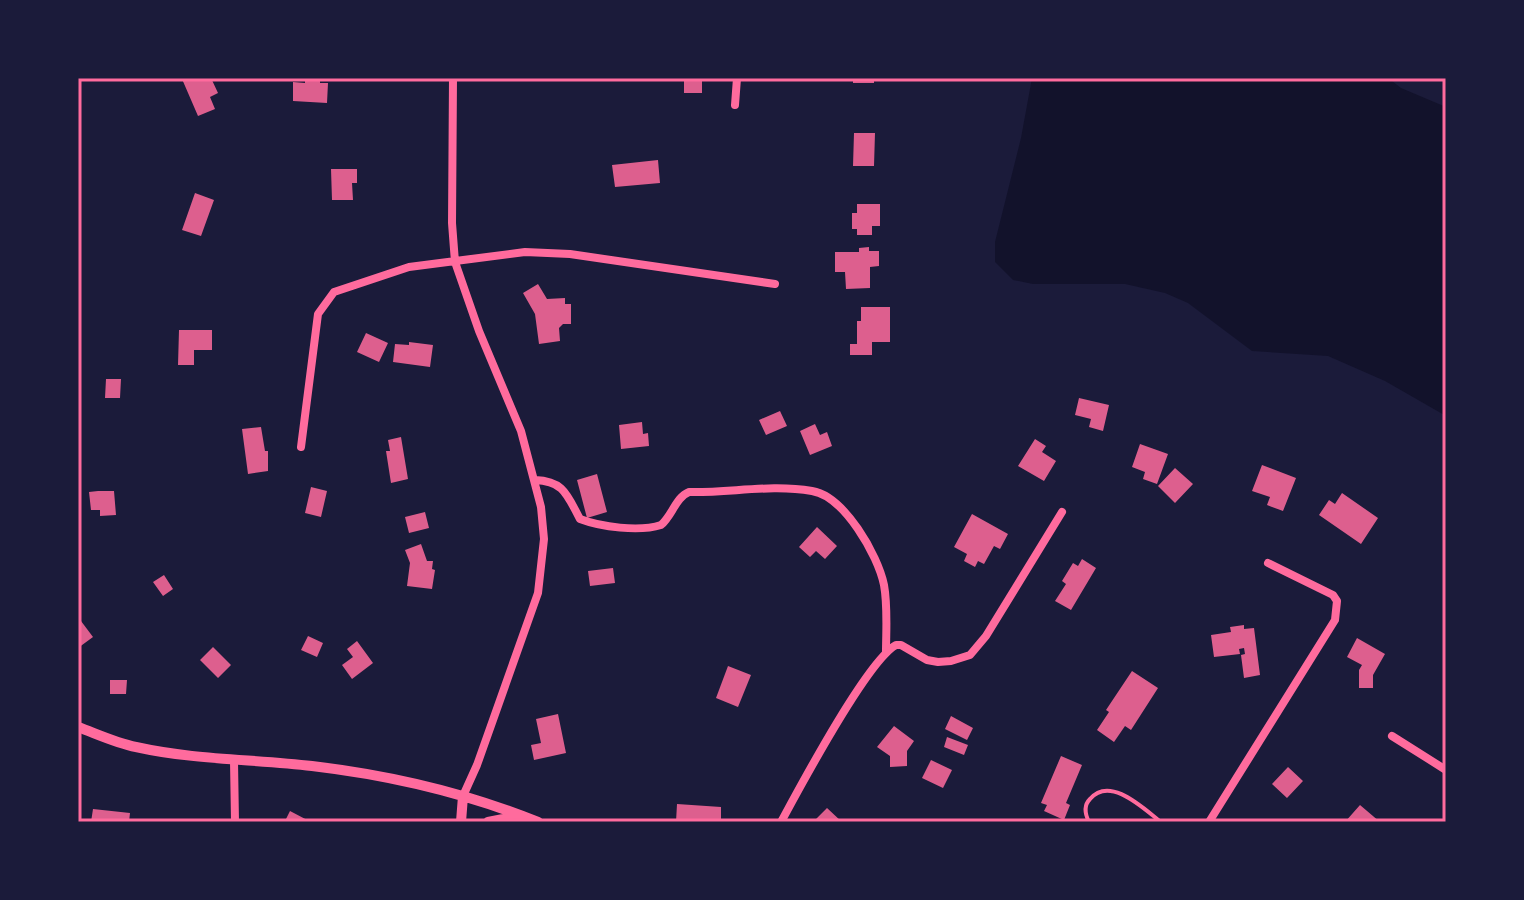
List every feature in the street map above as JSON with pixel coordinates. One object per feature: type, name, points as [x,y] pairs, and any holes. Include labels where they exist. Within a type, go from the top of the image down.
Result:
[{"type":"street","points":[[453,78],[452,223],[455,262],[479,331],[521,431],[535,480],[544,539],[538,593],[463,796],[461,822]]},
{"type":"street","points":[[735,105],[737,78]]},
{"type":"street","points":[[301,447],[318,314],[334,292],[409,267],[525,252],[570,254],[775,284]]},
{"type":"street","points":[[535,480],[550,481],[562,488],[580,519],[634,527],[661,525],[681,496],[689,492],[769,487],[824,494],[845,513],[874,555],[880,570],[885,588],[886,653]]},
{"type":"street","points":[[781,822],[842,716],[886,653],[901,645],[927,660],[938,662],[970,655],[986,636],[1062,512]]},
{"type":"street","points":[[1209,822],[1335,620],[1337,601],[1333,595],[1268,563]]},
{"type":"street","points":[[78,727],[132,746],[234,761],[345,770],[418,784],[538,822]]},
{"type":"street","points":[[1392,736],[1446,770]]},
{"type":"street","points":[[234,761],[235,822]]},
{"type":"street","points":[[488,822],[521,816]]},
{"type":"lane","points":[[1089,822],[1085,814],[1087,804],[1100,791],[1109,790],[1161,822]]},
{"type":"shaded area","points":[[1032,78],[1388,78],[1401,88],[1446,107],[1446,416],[1385,381],[1328,356],[1252,351],[1188,303],[1165,293],[1125,284],[1033,284],[1013,280],[995,262],[995,242],[1021,138]]},
{"type":"building","points":[[184,78],[211,78],[218,93],[210,97],[215,109],[198,116]]},
{"type":"building","points":[[305,78],[320,78],[320,83],[328,83],[327,103],[293,101],[293,82],[305,83]]},
{"type":"building","points":[[684,78],[702,78],[702,93],[684,93]]},
{"type":"building","points":[[853,78],[874,78],[874,83],[853,83]]},
{"type":"building","points":[[854,133],[875,133],[874,166],[853,166]]},
{"type":"building","points":[[658,160],[660,183],[615,187],[612,165]]},
{"type":"building","points":[[331,169],[357,169],[357,183],[352,183],[353,200],[332,200]]},
{"type":"building","points":[[195,193],[214,200],[201,236],[182,230]]},
{"type":"building","points":[[857,204],[880,204],[880,226],[872,226],[872,235],[857,235],[857,229],[852,229],[852,213],[857,213]]},
{"type":"building","points":[[869,247],[869,251],[879,251],[879,266],[870,267],[870,288],[846,289],[845,272],[835,272],[835,252],[859,252],[859,248]]},
{"type":"building","points":[[538,284],[547,299],[565,298],[565,304],[571,304],[571,324],[563,324],[559,328],[560,341],[539,344],[535,314],[523,293]]},
{"type":"building","points":[[861,307],[890,307],[890,342],[872,342],[872,355],[850,355],[850,344],[857,344],[857,321],[861,321]]},
{"type":"building","points":[[179,330],[212,330],[212,350],[194,350],[194,365],[178,365]]},
{"type":"building","points":[[366,333],[388,343],[379,362],[357,352]]},
{"type":"building","points":[[409,342],[433,345],[430,367],[393,362],[395,344],[409,345]]},
{"type":"building","points":[[106,379],[121,379],[120,398],[105,398]]},
{"type":"building","points":[[1079,398],[1109,405],[1103,431],[1089,427],[1091,419],[1075,415]]},
{"type":"building","points":[[780,411],[787,426],[766,435],[759,420]]},
{"type":"building","points":[[642,422],[643,434],[648,433],[649,446],[621,449],[619,425]]},
{"type":"building","points":[[815,424],[820,435],[827,432],[832,446],[810,455],[800,431]]},
{"type":"building","points":[[261,427],[265,451],[268,451],[268,471],[248,474],[242,429]]},
{"type":"building","points":[[401,437],[408,479],[391,483],[386,451],[390,451],[388,440]]},
{"type":"building","points":[[1035,439],[1046,446],[1042,452],[1056,461],[1044,481],[1018,466]]},
{"type":"building","points":[[1140,444],[1168,454],[1157,484],[1143,479],[1145,472],[1132,467]]},
{"type":"building","points":[[1262,465],[1296,478],[1283,511],[1267,505],[1270,497],[1252,491]]},
{"type":"building","points":[[1175,468],[1193,484],[1175,503],[1158,486]]},
{"type":"building","points":[[597,474],[607,512],[587,518],[577,480]]},
{"type":"building","points":[[311,487],[327,491],[321,517],[305,513]]},
{"type":"building","points":[[114,491],[116,515],[100,516],[100,510],[91,510],[89,492]]},
{"type":"building","points":[[1342,493],[1378,518],[1361,544],[1319,515],[1329,500],[1335,504]]},
{"type":"building","points":[[425,512],[429,528],[409,533],[405,517]]},
{"type":"building","points":[[972,514],[1008,534],[1000,549],[994,546],[984,564],[978,561],[975,567],[964,561],[967,554],[954,547]]},
{"type":"building","points":[[817,527],[837,546],[825,559],[816,551],[810,557],[799,547]]},
{"type":"building","points":[[421,544],[427,561],[433,561],[432,589],[407,586],[410,563],[405,550]]},
{"type":"building","points":[[1082,559],[1096,568],[1071,610],[1055,601],[1066,584],[1062,581],[1073,563],[1078,566]]},
{"type":"building","points":[[613,568],[615,583],[590,586],[588,571]]},
{"type":"building","points":[[164,575],[173,589],[163,596],[153,582]]},
{"type":"building","points":[[78,617],[93,637],[78,648]]},
{"type":"building","points":[[1244,625],[1244,629],[1254,628],[1260,675],[1244,678],[1241,655],[1245,654],[1244,648],[1239,649],[1240,654],[1214,657],[1211,635],[1231,632],[1230,627]]},
{"type":"building","points":[[308,636],[323,643],[317,657],[301,650]]},
{"type":"building","points":[[1357,638],[1385,654],[1373,675],[1373,688],[1359,688],[1362,665],[1347,657]]},
{"type":"building","points":[[357,641],[373,663],[352,679],[342,665],[353,657],[347,649]]},
{"type":"building","points":[[213,647],[231,665],[218,678],[200,660]]},
{"type":"building","points":[[728,666],[751,675],[738,707],[716,698]]},
{"type":"building","points":[[1132,671],[1158,688],[1131,730],[1125,726],[1114,742],[1097,730],[1109,712],[1106,710]]},
{"type":"building","points":[[110,680],[127,680],[126,694],[110,694]]},
{"type":"building","points":[[558,714],[566,753],[534,760],[531,745],[541,743],[536,719]]},
{"type":"building","points":[[951,716],[973,728],[967,740],[945,729]]},
{"type":"building","points":[[894,726],[914,741],[907,751],[907,766],[890,767],[890,756],[877,747]]},
{"type":"building","points":[[947,737],[968,745],[964,755],[944,747]]},
{"type":"building","points":[[1061,756],[1082,765],[1066,803],[1070,805],[1064,820],[1044,811],[1047,805],[1041,803]]},
{"type":"building","points":[[931,760],[952,770],[943,788],[922,778]]},
{"type":"building","points":[[1288,767],[1303,781],[1287,798],[1272,784]]},
{"type":"building","points":[[677,804],[721,807],[721,822],[676,822]]},
{"type":"building","points":[[1360,805],[1380,822],[1345,822]]},
{"type":"building","points":[[827,808],[842,822],[813,822]]},
{"type":"building","points":[[93,809],[130,813],[129,822],[91,822]]},
{"type":"building","points":[[290,811],[311,822],[291,822],[286,819]]}]
